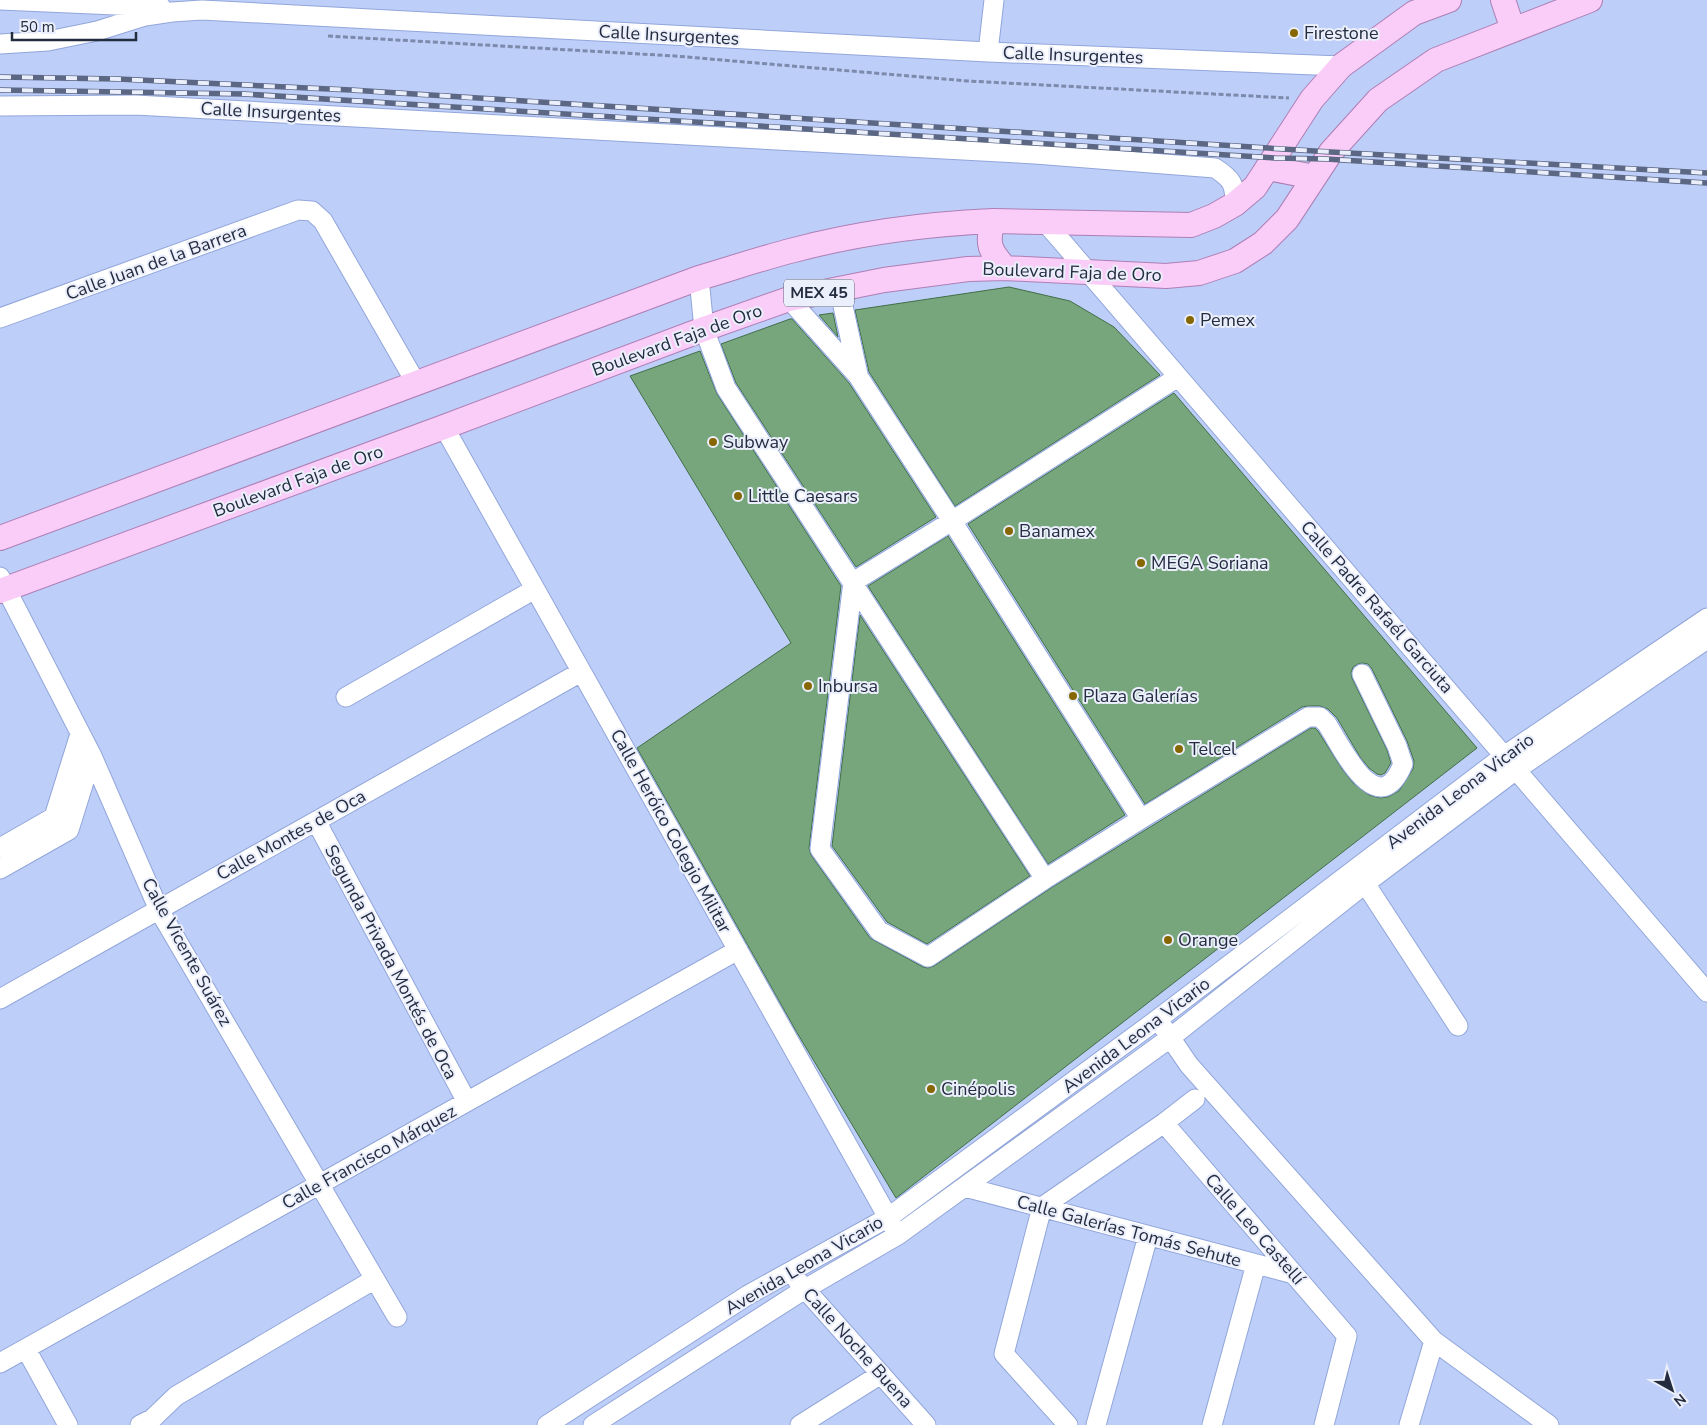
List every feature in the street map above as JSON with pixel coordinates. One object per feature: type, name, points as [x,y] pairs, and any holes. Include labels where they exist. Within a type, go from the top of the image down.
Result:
[{"type":"main road","name":"MEX 45","points":[[0,538],[699,278],[795,250],[871,234],[962,222],[1191,225],[1214,216],[1235,204],[1255,187],[1312,99],[1341,66],[1414,13],[1449,0]]},
{"type":"main road","points":[[1503,0],[1513,30]]},
{"type":"main road","name":"Boulevard Faja de Oro","points":[[2,585],[444,427],[789,299],[884,280],[959,271],[1005,268],[1166,276],[1199,273],[1234,261],[1263,243],[1287,219],[1331,152],[1378,100],[1436,60],[1590,0]]},
{"type":"main road","points":[[1268,168],[1314,177]]},
{"type":"main road","points":[[993,221],[988,236],[993,255],[1005,268]]},
{"type":"street","points":[[0,0],[118,4],[202,10]]},
{"type":"street","points":[[988,52],[994,0]]},
{"type":"street","name":"Calle Insurgentes","points":[[0,44],[48,41],[97,31],[145,16],[202,10],[988,52],[1341,66]]},
{"type":"street","name":"Calle Insurgentes","points":[[0,106],[135,104],[1035,154],[1215,168],[1228,176],[1235,189],[1235,204]]},
{"type":"street","name":"Calle Juan de la Barrera","points":[[0,318],[298,210],[312,211],[323,221],[416,383]]},
{"type":"street","name":"Calle Padre Rafaél Garciuta","points":[[1046,223],[1707,992]]},
{"type":"street","points":[[699,278],[704,329],[726,388],[1045,879]]},
{"type":"street","points":[[839,288],[858,376]]},
{"type":"street","points":[[789,299],[858,376],[1141,819]]},
{"type":"street","points":[[853,582],[1178,377]]},
{"type":"street","name":"Calle Heróico Colegio Militar","points":[[444,427],[898,1235]]},
{"type":"street","points":[[853,582],[820,850],[880,931],[928,957],[1045,879],[1308,717],[1320,717],[1327,724],[1360,776],[1371,785],[1381,787],[1390,784],[1398,777],[1403,764],[1397,746],[1362,674]]},
{"type":"street","name":"Calle Vicente Suárez","points":[[2,585],[92,756],[159,910],[397,1317]]},
{"type":"street","points":[[346,697],[535,589]]},
{"type":"street","name":"Avenida Leona Vicario","points":[[557,1422],[748,1295],[888,1217],[1158,1020],[1361,876],[1510,763],[1707,618]]},
{"type":"street","name":"Avenida Leona Vicario","points":[[1510,763],[1707,639]]},
{"type":"street","name":"Calle Montes de Oca","points":[[0,999],[581,672]]},
{"type":"street","points":[[0,848],[54,817],[80,734]]},
{"type":"street","points":[[0,869],[69,830],[92,756]]},
{"type":"street","name":"Segunda Privada Montés de Oca","points":[[316,821],[467,1102]]},
{"type":"street","points":[[1361,876],[1458,1026]]},
{"type":"street","name":"Avenida Leona Vicario","points":[[593,1425],[805,1289],[898,1235],[1170,1038],[1361,876]]},
{"type":"street","name":"Calle Francisco Márquez","points":[[0,1363],[738,950]]},
{"type":"street","points":[[1158,1020],[1189,1066],[1434,1341],[1549,1425]]},
{"type":"street","points":[[1068,1425],[1004,1354],[1042,1208],[1164,1123],[1195,1099]]},
{"type":"street","name":"Calle Leo Castellí","points":[[1164,1123],[1347,1336],[1324,1425]]},
{"type":"street","name":"Calle Galerías Tomás Sehute","points":[[965,1187],[1294,1274]]},
{"type":"street","points":[[1096,1425],[1148,1236]]},
{"type":"street","points":[[1212,1425],[1256,1264]]},
{"type":"street","name":"Calle Noche Buena","points":[[790,1272],[926,1425]]},
{"type":"street","points":[[140,1425],[152,1419],[176,1396],[375,1278]]},
{"type":"street","points":[[1409,1425],[1434,1341]]},
{"type":"street","points":[[26,1349],[68,1425]]},
{"type":"street","points":[[809,1423],[881,1374]]},
{"type":"path","points":[[319,36],[675,56],[968,81],[1312,99]]},
{"type":"building","points":[[1009,287],[1070,301],[1114,327],[1160,375],[955,506],[869,372],[855,310]]},
{"type":"building","points":[[833,313],[838,337],[819,315]]},
{"type":"building","points":[[790,319],[849,383],[936,517],[856,567],[736,383],[721,344]]},
{"type":"building","points":[[700,351],[717,394],[841,586],[809,848],[811,855],[870,938],[923,967],[934,966],[1051,888],[1311,728],[1315,728],[1318,731],[1353,783],[1369,795],[1380,798],[1388,797],[1399,791],[1413,769],[1414,761],[1407,741],[1372,669],[1368,664],[1362,663],[1353,667],[1352,678],[1387,750],[1391,763],[1385,773],[1377,774],[1369,768],[1360,757],[1337,718],[1328,709],[1320,706],[1308,706],[1302,707],[1145,804],[968,524],[1174,393],[1477,748],[896,1198],[796,1031],[637,748],[791,643],[630,376]]},
{"type":"building","points":[[948,536],[1125,815],[1048,864],[868,586]]},
{"type":"building","points":[[860,615],[1030,876],[927,944],[887,922],[832,846]]},
{"type":"railway","points":[[0,77],[118,79],[351,90],[1331,152],[1707,173]]},
{"type":"railway","points":[[0,90],[244,94],[1707,183]]},
{"type":"place","name":"Firestone","points":[[1294,33]]},
{"type":"place","name":"Pemex","points":[[1190,320]]},
{"type":"place","name":"Subway","points":[[713,442]]},
{"type":"place","name":"Little Caesars","points":[[738,496]]},
{"type":"place","name":"Banamex","points":[[1009,531]]},
{"type":"place","name":"MEGA Soriana","points":[[1141,563]]},
{"type":"place","name":"Inbursa","points":[[808,686]]},
{"type":"place","name":"Plaza Galerías","points":[[1073,696]]},
{"type":"place","name":"Telcel","points":[[1179,749]]},
{"type":"place","name":"Orange","points":[[1168,940]]},
{"type":"place","name":"Cinépolis","points":[[931,1089]]}]
